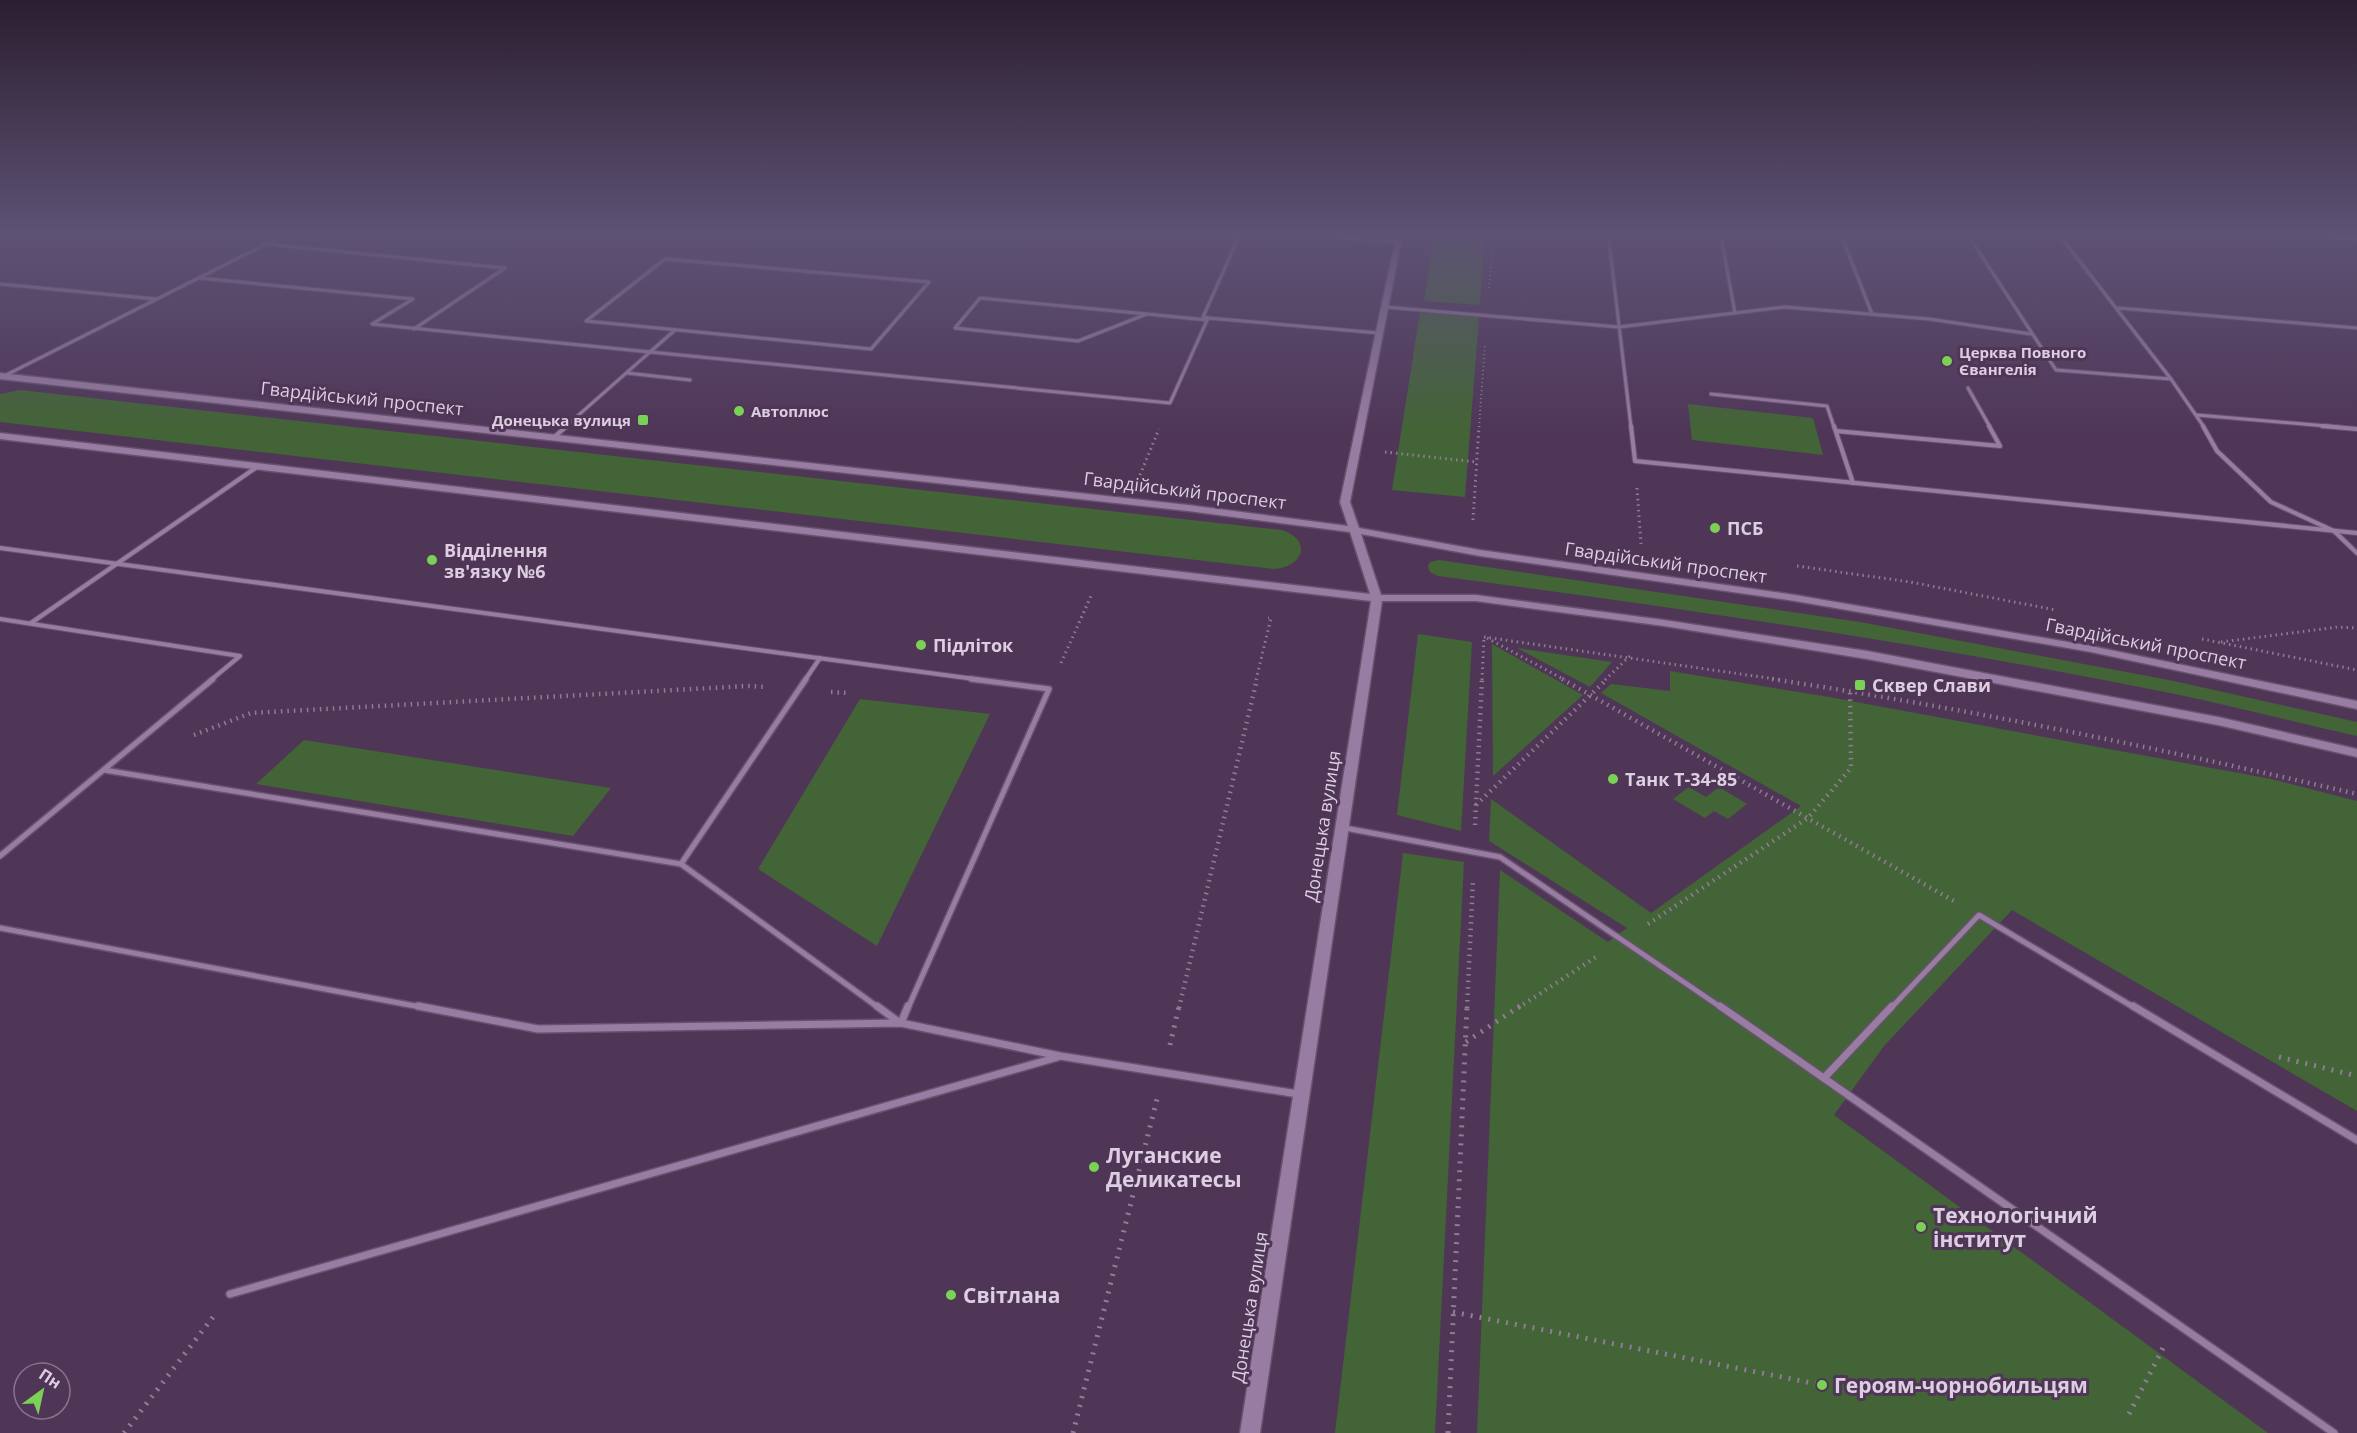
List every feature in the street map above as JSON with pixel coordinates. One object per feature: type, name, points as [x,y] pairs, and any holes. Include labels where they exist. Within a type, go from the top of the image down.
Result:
[{"type":"main road","name":"Донецька вулиця","points":[[1250,1433],[1377,598],[1345,502],[1387,299]]},
{"type":"main road","name":"Гвардійський проспект","points":[[1,377],[1177,507],[1355,530],[1480,553],[1795,598],[2091,649],[2357,705]]},
{"type":"main road","points":[[0,436],[1377,598],[1476,598],[1664,623],[1867,655],[2217,721],[2357,753]]},
{"type":"lane","points":[[1,377],[156,299]]},
{"type":"lane","points":[[412,299],[372,324],[1170,404],[1207,319]]},
{"type":"lane","points":[[414,329],[459,299]]},
{"type":"lane","points":[[615,299],[586,321],[871,349],[914,299]]},
{"type":"lane","points":[[979,299],[955,328],[1078,341],[1147,314]]},
{"type":"lane","points":[[989,299],[1379,333]]},
{"type":"lane","points":[[1207,319],[1203,317],[1211,299]]},
{"type":"lane","points":[[1616,299],[1635,461],[2357,533]]},
{"type":"lane","points":[[1732,299],[1735,313]]},
{"type":"lane","points":[[1866,299],[1872,314]]},
{"type":"lane","points":[[2009,299],[2056,370],[2171,379]]},
{"type":"lane","points":[[2111,299],[2197,415],[2217,451],[2271,502],[2334,531],[2357,553]]},
{"type":"lane","points":[[1385,307],[1619,327],[1785,307],[1929,319],[2031,334]]},
{"type":"lane","points":[[2118,308],[2357,328]]},
{"type":"lane","points":[[553,438],[675,330]]},
{"type":"lane","points":[[627,373],[690,380]]},
{"type":"lane","points":[[1836,431],[2000,446],[1968,388]]},
{"type":"lane","points":[[1711,394],[1827,406],[1853,483]]},
{"type":"lane","points":[[2197,415],[2357,429]]},
{"type":"lane","points":[[31,623],[257,467]]},
{"type":"lane","points":[[0,548],[1049,689],[901,1023]]},
{"type":"lane","points":[[0,619],[240,656],[0,856]]},
{"type":"lane","points":[[681,864],[820,658]]},
{"type":"lane","points":[[104,770],[681,864],[901,1023]]},
{"type":"lane","points":[[1342,828],[1500,857],[1624,939],[2334,1433]]},
{"type":"lane","points":[[1824,1078],[1979,915],[2357,1140]]},
{"type":"lane","points":[[0,928],[538,1029],[901,1023],[1060,1056],[1164,1071],[1301,1095]]},
{"type":"lane","points":[[230,1294],[1060,1056]]},
{"type":"path","points":[[1473,520],[1488,299]]},
{"type":"path","points":[[1140,477],[1170,404]]},
{"type":"path","points":[[1355,449],[1477,462]]},
{"type":"path","points":[[1635,461],[1641,544]]},
{"type":"path","points":[[1049,689],[1091,596]]},
{"type":"path","points":[[1073,1433],[1164,1071],[1271,618]]},
{"type":"path","points":[[2217,642],[2338,627],[2357,628]]},
{"type":"path","points":[[1484,637],[1630,656],[1850,691],[2094,736],[2357,794]]},
{"type":"path","points":[[1484,637],[1592,695],[1979,915]]},
{"type":"path","points":[[1448,1433],[1484,637]]},
{"type":"path","points":[[1476,805],[1630,656]]},
{"type":"path","points":[[188,737],[251,713],[748,686],[858,694]]},
{"type":"path","points":[[1466,1042],[1808,818],[1851,768],[1850,691]]},
{"type":"path","points":[[124,1433],[230,1294]]},
{"type":"path","points":[[1453,1312],[1822,1385]]},
{"type":"path","points":[[2129,1414],[2176,1323]]},
{"type":"green space","points":[[1424,299],[1480,299],[1480,305],[1424,301]]},
{"type":"green space","points":[[1420,312],[1479,317],[1465,497],[1392,490]]},
{"type":"green space","points":[[20,390],[1282,530],[1292,534],[1298,540],[1301,552],[1293,563],[1275,569],[0,422],[0,394]]},
{"type":"green space","points":[[1688,404],[1813,418],[1823,455],[1692,440]]},
{"type":"green space","points":[[1439,560],[1860,622],[2174,681],[2357,722],[2357,736],[2170,693],[1897,643],[1713,614],[1438,576],[1430,572],[1428,566],[1430,562]]},
{"type":"green space","points":[[1418,634],[1472,642],[1461,831],[1397,815]]},
{"type":"green space","points":[[1492,644],[1583,695],[1493,776]]},
{"type":"green space","points":[[1517,648],[1612,662],[1590,687]]},
{"type":"green space","points":[[1670,671],[1829,697],[2271,779],[2357,801],[2357,1111],[2012,910],[1884,1046],[1834,1115],[2268,1433],[1477,1433],[1500,870],[1608,942],[1627,928],[1489,841],[1491,799],[1651,913],[1801,806],[1601,693],[1611,684],[1670,691]]},
{"type":"green space","points":[[860,699],[990,714],[877,946],[758,869]]},
{"type":"green space","points":[[304,740],[611,788],[573,836],[256,784]]},
{"type":"green space","points":[[1689,787],[1706,797],[1719,787],[1747,804],[1728,819],[1714,811],[1705,818],[1673,799]]},
{"type":"green space","points":[[1403,853],[1464,862],[1435,1433],[1335,1433]]},
{"type":"place","name":"Церква Повного Євангелія","points":[[1947,361]]},
{"type":"place","name":"Автоплюс","points":[[739,411]]},
{"type":"place","name":"Донецька вулиця","points":[[643,420]]},
{"type":"place","name":"ПСБ","points":[[1715,528]]},
{"type":"place","name":"Відділення зв'язку №6","points":[[432,560]]},
{"type":"place","name":"Підліток","points":[[921,645]]},
{"type":"place","name":"Сквер Слави","points":[[1860,685]]},
{"type":"place","name":"Танк Т-34-85","points":[[1613,779]]},
{"type":"place","name":"Луганские Деликатесы","points":[[1094,1167]]},
{"type":"place","name":"Технологічний інститут","points":[[1921,1227]]},
{"type":"place","name":"Світлана","points":[[951,1295]]},
{"type":"place","name":"Героям-чорнобильцям","points":[[1822,1385]]}]
